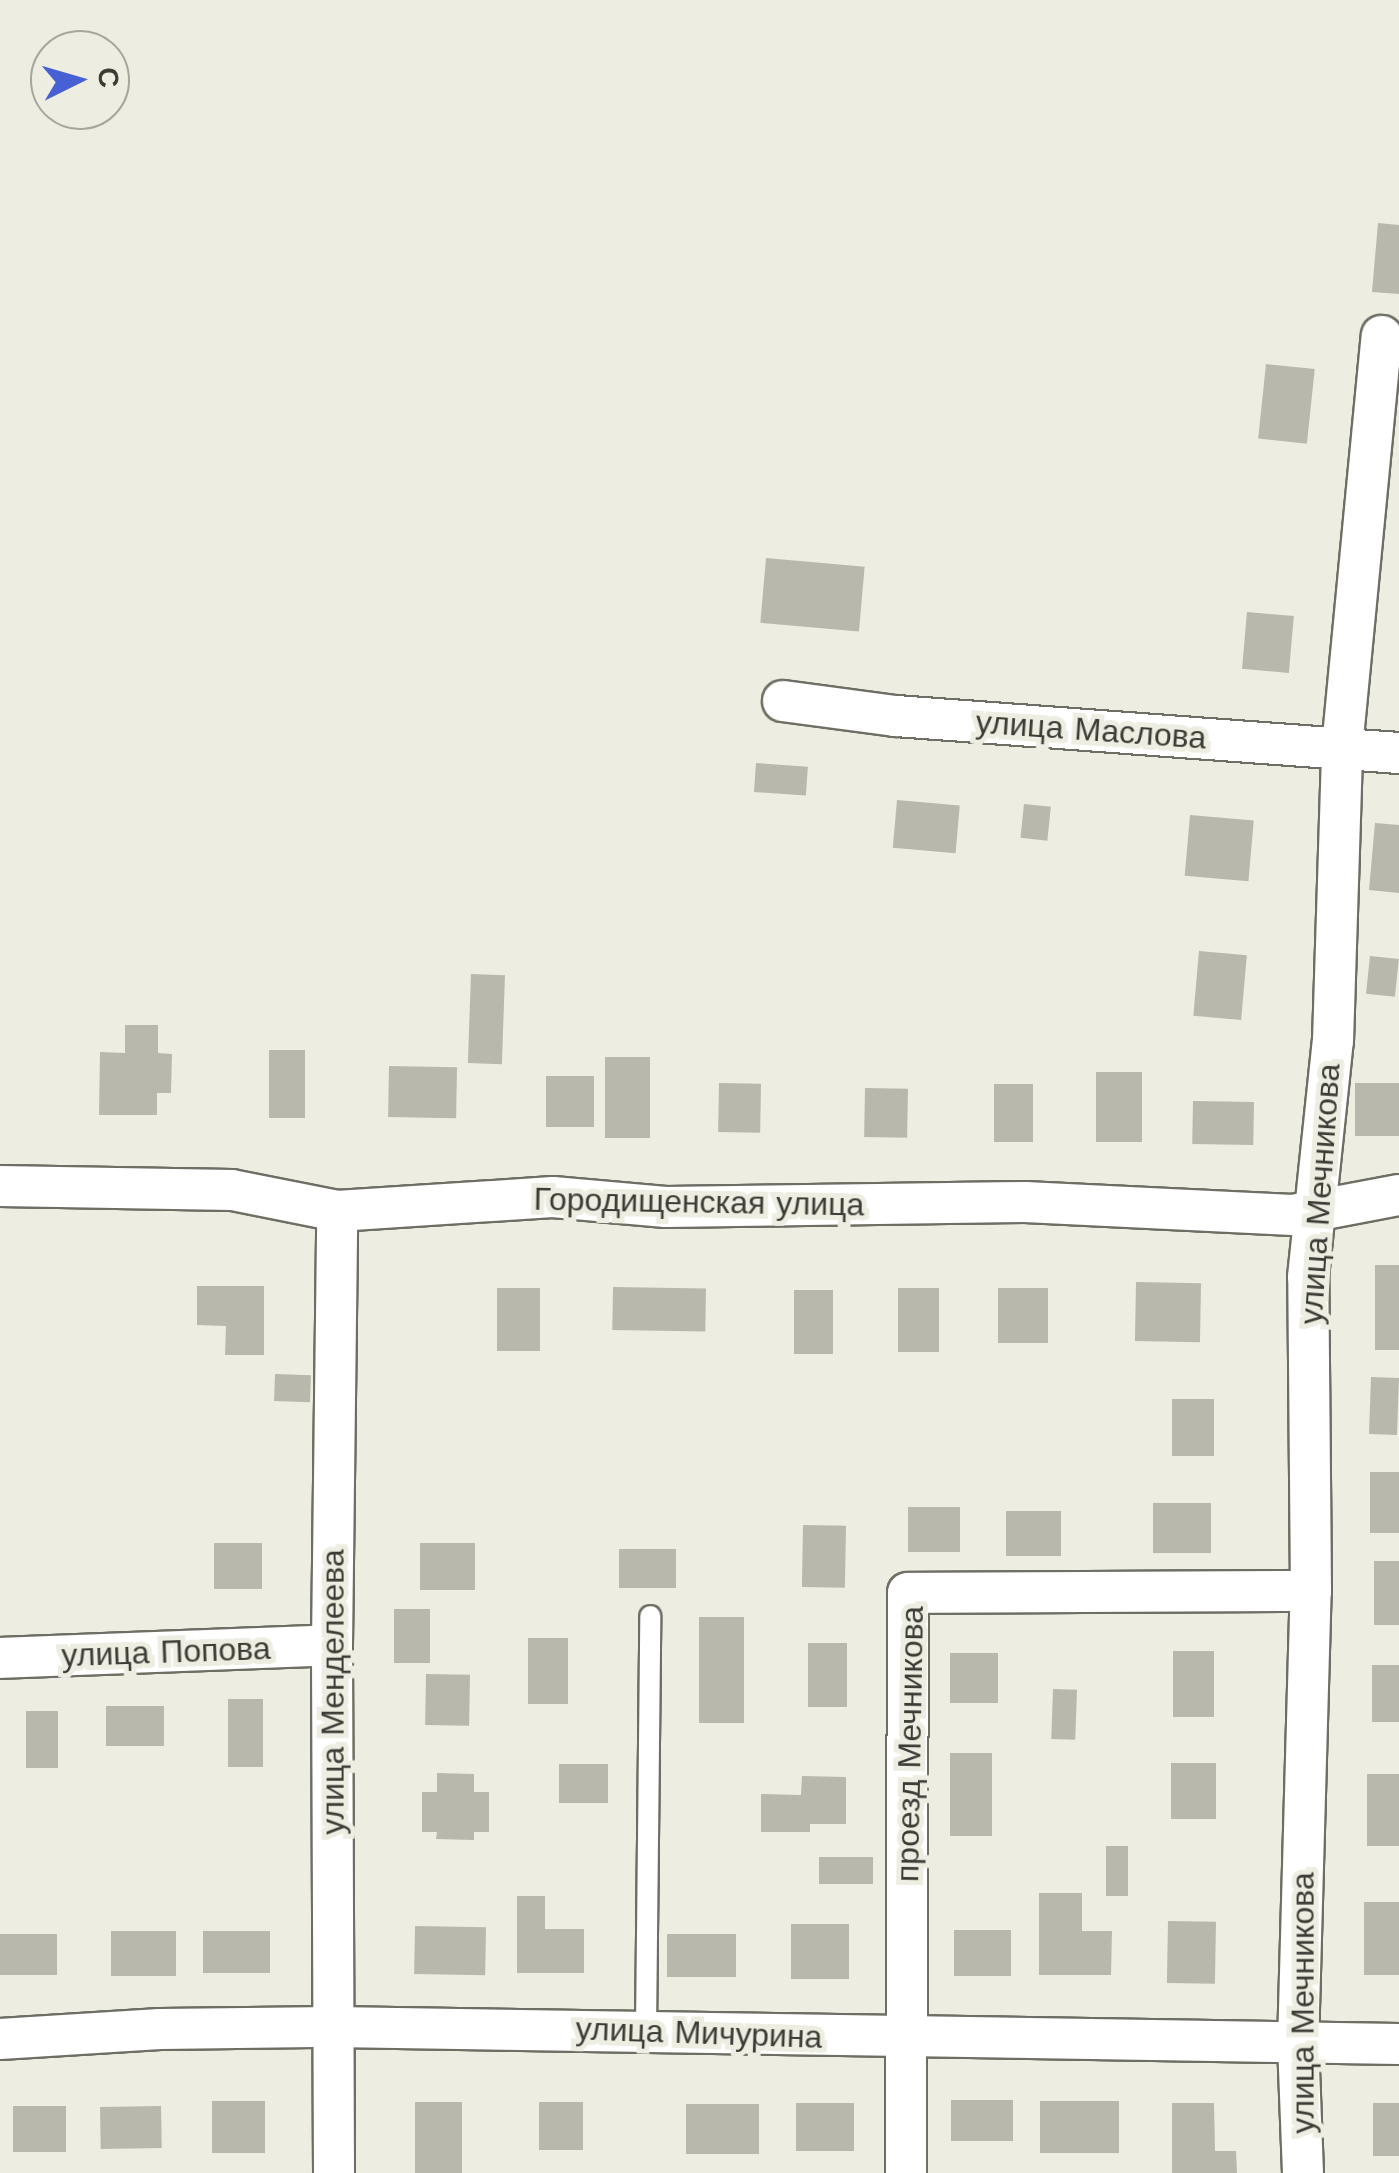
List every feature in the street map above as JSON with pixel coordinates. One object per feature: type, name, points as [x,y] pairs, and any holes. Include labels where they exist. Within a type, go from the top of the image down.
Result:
[{"type":"street","name":"улица Мечникова","points":[[1303,2173],[1298,2045],[1311,1590],[1308,1277],[1332,1041],[1342,748],[1377,335]]},
{"type":"street","name":"улица Маслова","points":[[783,701],[896,716],[1399,753]]},
{"type":"street","name":"Городищенская улица","points":[[0,1186],[232,1190],[337,1211],[554,1197],[666,1207],[1025,1202],[1202,1214],[1316,1211],[1399,1195]]},
{"type":"street","name":"улица Менделеева","points":[[334,2173],[332,1645],[337,1211]]},
{"type":"street","name":"проезд Мечникова","points":[[906,2173],[908,1594],[1311,1590]]},
{"type":"street","name":"улица Попова","points":[[0,1658],[332,1645]]},
{"type":"street","name":"улица Мичурина","points":[[0,2039],[160,2029],[334,2026],[646,2030],[905,2039],[1399,2044]]},
{"type":"lane","points":[[646,2030],[650,1616]]},
{"type":"building","points":[[1378,223],[1399,225],[1399,294],[1372,292]]},
{"type":"building","points":[[1266,364],[1315,369],[1307,444],[1258,439]]},
{"type":"building","points":[[766,558],[865,567],[859,631],[760,623]]},
{"type":"building","points":[[1247,612],[1294,616],[1289,673],[1242,669]]},
{"type":"building","points":[[756,763],[808,767],[806,796],[754,792]]},
{"type":"building","points":[[897,800],[960,805],[956,853],[893,848]]},
{"type":"building","points":[[1024,804],[1051,807],[1047,841],[1020,838]]},
{"type":"building","points":[[1190,815],[1254,821],[1248,881],[1185,876]]},
{"type":"building","points":[[1375,823],[1399,825],[1399,893],[1369,890]]},
{"type":"building","points":[[1199,951],[1247,955],[1241,1020],[1193,1016]]},
{"type":"building","points":[[1370,956],[1399,959],[1395,997],[1366,994]]},
{"type":"building","points":[[471,974],[505,975],[502,1064],[468,1063]]},
{"type":"building","points":[[125,1025],[158,1025],[158,1053],[172,1054],[171,1093],[157,1093],[157,1115],[99,1115],[100,1052],[125,1053]]},
{"type":"building","points":[[269,1050],[305,1050],[305,1118],[269,1118]]},
{"type":"building","points":[[605,1057],[650,1057],[650,1138],[605,1138]]},
{"type":"building","points":[[389,1066],[457,1067],[456,1118],[388,1117]]},
{"type":"building","points":[[1096,1072],[1142,1072],[1142,1142],[1096,1142]]},
{"type":"building","points":[[546,1076],[594,1076],[594,1127],[546,1127]]},
{"type":"building","points":[[719,1083],[761,1084],[760,1133],[718,1132]]},
{"type":"building","points":[[1355,1083],[1399,1083],[1399,1136],[1355,1136]]},
{"type":"building","points":[[994,1084],[1033,1084],[1033,1142],[994,1142]]},
{"type":"building","points":[[865,1088],[908,1089],[907,1138],[864,1137]]},
{"type":"building","points":[[1193,1101],[1254,1102],[1253,1145],[1192,1144]]},
{"type":"building","points":[[1375,1265],[1399,1265],[1399,1350],[1375,1350]]},
{"type":"building","points":[[1136,1282],[1201,1283],[1200,1342],[1135,1341]]},
{"type":"building","points":[[197,1286],[264,1286],[264,1355],[225,1355],[226,1326],[197,1325]]},
{"type":"building","points":[[613,1287],[706,1289],[705,1332],[612,1330]]},
{"type":"building","points":[[497,1288],[540,1288],[540,1351],[497,1351]]},
{"type":"building","points":[[898,1288],[939,1288],[939,1352],[898,1352]]},
{"type":"building","points":[[998,1288],[1048,1288],[1048,1343],[998,1343]]},
{"type":"building","points":[[794,1290],[833,1290],[833,1354],[794,1354]]},
{"type":"building","points":[[275,1374],[311,1375],[310,1402],[274,1401]]},
{"type":"building","points":[[1371,1377],[1399,1378],[1397,1435],[1369,1434]]},
{"type":"building","points":[[1172,1399],[1214,1399],[1214,1456],[1172,1456]]},
{"type":"building","points":[[1370,1472],[1399,1472],[1399,1533],[1370,1533]]},
{"type":"building","points":[[1153,1503],[1211,1503],[1211,1553],[1153,1553]]},
{"type":"building","points":[[908,1507],[960,1507],[960,1552],[908,1552]]},
{"type":"building","points":[[1006,1511],[1061,1511],[1061,1556],[1006,1556]]},
{"type":"building","points":[[803,1525],[846,1526],[845,1588],[802,1587]]},
{"type":"building","points":[[214,1543],[262,1543],[262,1589],[214,1589]]},
{"type":"building","points":[[420,1543],[475,1543],[475,1590],[420,1590]]},
{"type":"building","points":[[619,1549],[676,1549],[676,1588],[619,1588]]},
{"type":"building","points":[[1374,1561],[1399,1561],[1399,1625],[1374,1625]]},
{"type":"building","points":[[394,1609],[430,1609],[430,1663],[394,1663]]},
{"type":"building","points":[[699,1617],[744,1617],[744,1723],[699,1723]]},
{"type":"building","points":[[528,1638],[568,1638],[568,1704],[528,1704]]},
{"type":"building","points":[[808,1643],[847,1643],[847,1707],[808,1707]]},
{"type":"building","points":[[1173,1651],[1214,1651],[1214,1717],[1173,1717]]},
{"type":"building","points":[[950,1653],[998,1653],[998,1703],[950,1703]]},
{"type":"building","points":[[1372,1665],[1399,1665],[1399,1722],[1372,1722]]},
{"type":"building","points":[[426,1674],[470,1675],[469,1726],[425,1725]]},
{"type":"building","points":[[1053,1689],[1077,1690],[1075,1740],[1051,1739]]},
{"type":"building","points":[[228,1699],[263,1699],[263,1767],[228,1767]]},
{"type":"building","points":[[106,1706],[164,1706],[164,1746],[106,1746]]},
{"type":"building","points":[[26,1711],[58,1711],[58,1768],[26,1768]]},
{"type":"building","points":[[950,1753],[992,1753],[992,1836],[950,1836]]},
{"type":"building","points":[[1171,1763],[1216,1763],[1216,1819],[1171,1819]]},
{"type":"building","points":[[559,1764],[608,1764],[608,1803],[559,1803]]},
{"type":"building","points":[[437,1773],[474,1774],[474,1792],[489,1792],[489,1832],[474,1832],[474,1840],[436,1839],[437,1832],[422,1832],[422,1792],[437,1792]]},
{"type":"building","points":[[1367,1774],[1399,1774],[1399,1846],[1367,1846]]},
{"type":"building","points":[[802,1776],[846,1777],[846,1824],[810,1824],[810,1832],[761,1832],[761,1794],[801,1795]]},
{"type":"building","points":[[1106,1846],[1128,1846],[1128,1896],[1106,1896]]},
{"type":"building","points":[[819,1857],[873,1857],[873,1884],[819,1884]]},
{"type":"building","points":[[1039,1893],[1082,1893],[1082,1931],[1112,1931],[1111,1975],[1039,1975]]},
{"type":"building","points":[[517,1896],[545,1896],[545,1929],[584,1929],[584,1973],[517,1973]]},
{"type":"building","points":[[1364,1902],[1399,1902],[1399,1975],[1364,1975]]},
{"type":"building","points":[[1168,1921],[1216,1922],[1215,1984],[1167,1983]]},
{"type":"building","points":[[791,1924],[849,1924],[849,1979],[791,1979]]},
{"type":"building","points":[[415,1926],[486,1927],[485,1975],[414,1974]]},
{"type":"building","points":[[954,1930],[1011,1930],[1011,1976],[954,1976]]},
{"type":"building","points":[[111,1931],[176,1931],[176,1976],[111,1976]]},
{"type":"building","points":[[203,1931],[270,1931],[270,1973],[203,1973]]},
{"type":"building","points":[[0,1934],[57,1934],[57,1975],[0,1975]]},
{"type":"building","points":[[667,1934],[736,1934],[736,1977],[667,1977]]},
{"type":"building","points":[[951,2100],[1013,2100],[1013,2141],[951,2141]]},
{"type":"building","points":[[212,2101],[265,2101],[265,2153],[212,2153]]},
{"type":"building","points":[[1040,2101],[1119,2101],[1119,2153],[1040,2153]]},
{"type":"building","points":[[415,2102],[462,2102],[462,2173],[415,2173]]},
{"type":"building","points":[[539,2102],[583,2102],[583,2150],[539,2150]]},
{"type":"building","points":[[796,2103],[854,2103],[854,2151],[796,2151]]},
{"type":"building","points":[[1172,2103],[1214,2103],[1215,2151],[1236,2151],[1237,2173],[1172,2173]]},
{"type":"building","points":[[1373,2103],[1399,2103],[1399,2156],[1373,2156]]},
{"type":"building","points":[[686,2104],[759,2104],[759,2154],[686,2154]]},
{"type":"building","points":[[13,2106],[66,2106],[66,2152],[13,2152]]},
{"type":"building","points":[[161,2106],[162,2148],[101,2149],[100,2107]]}]
